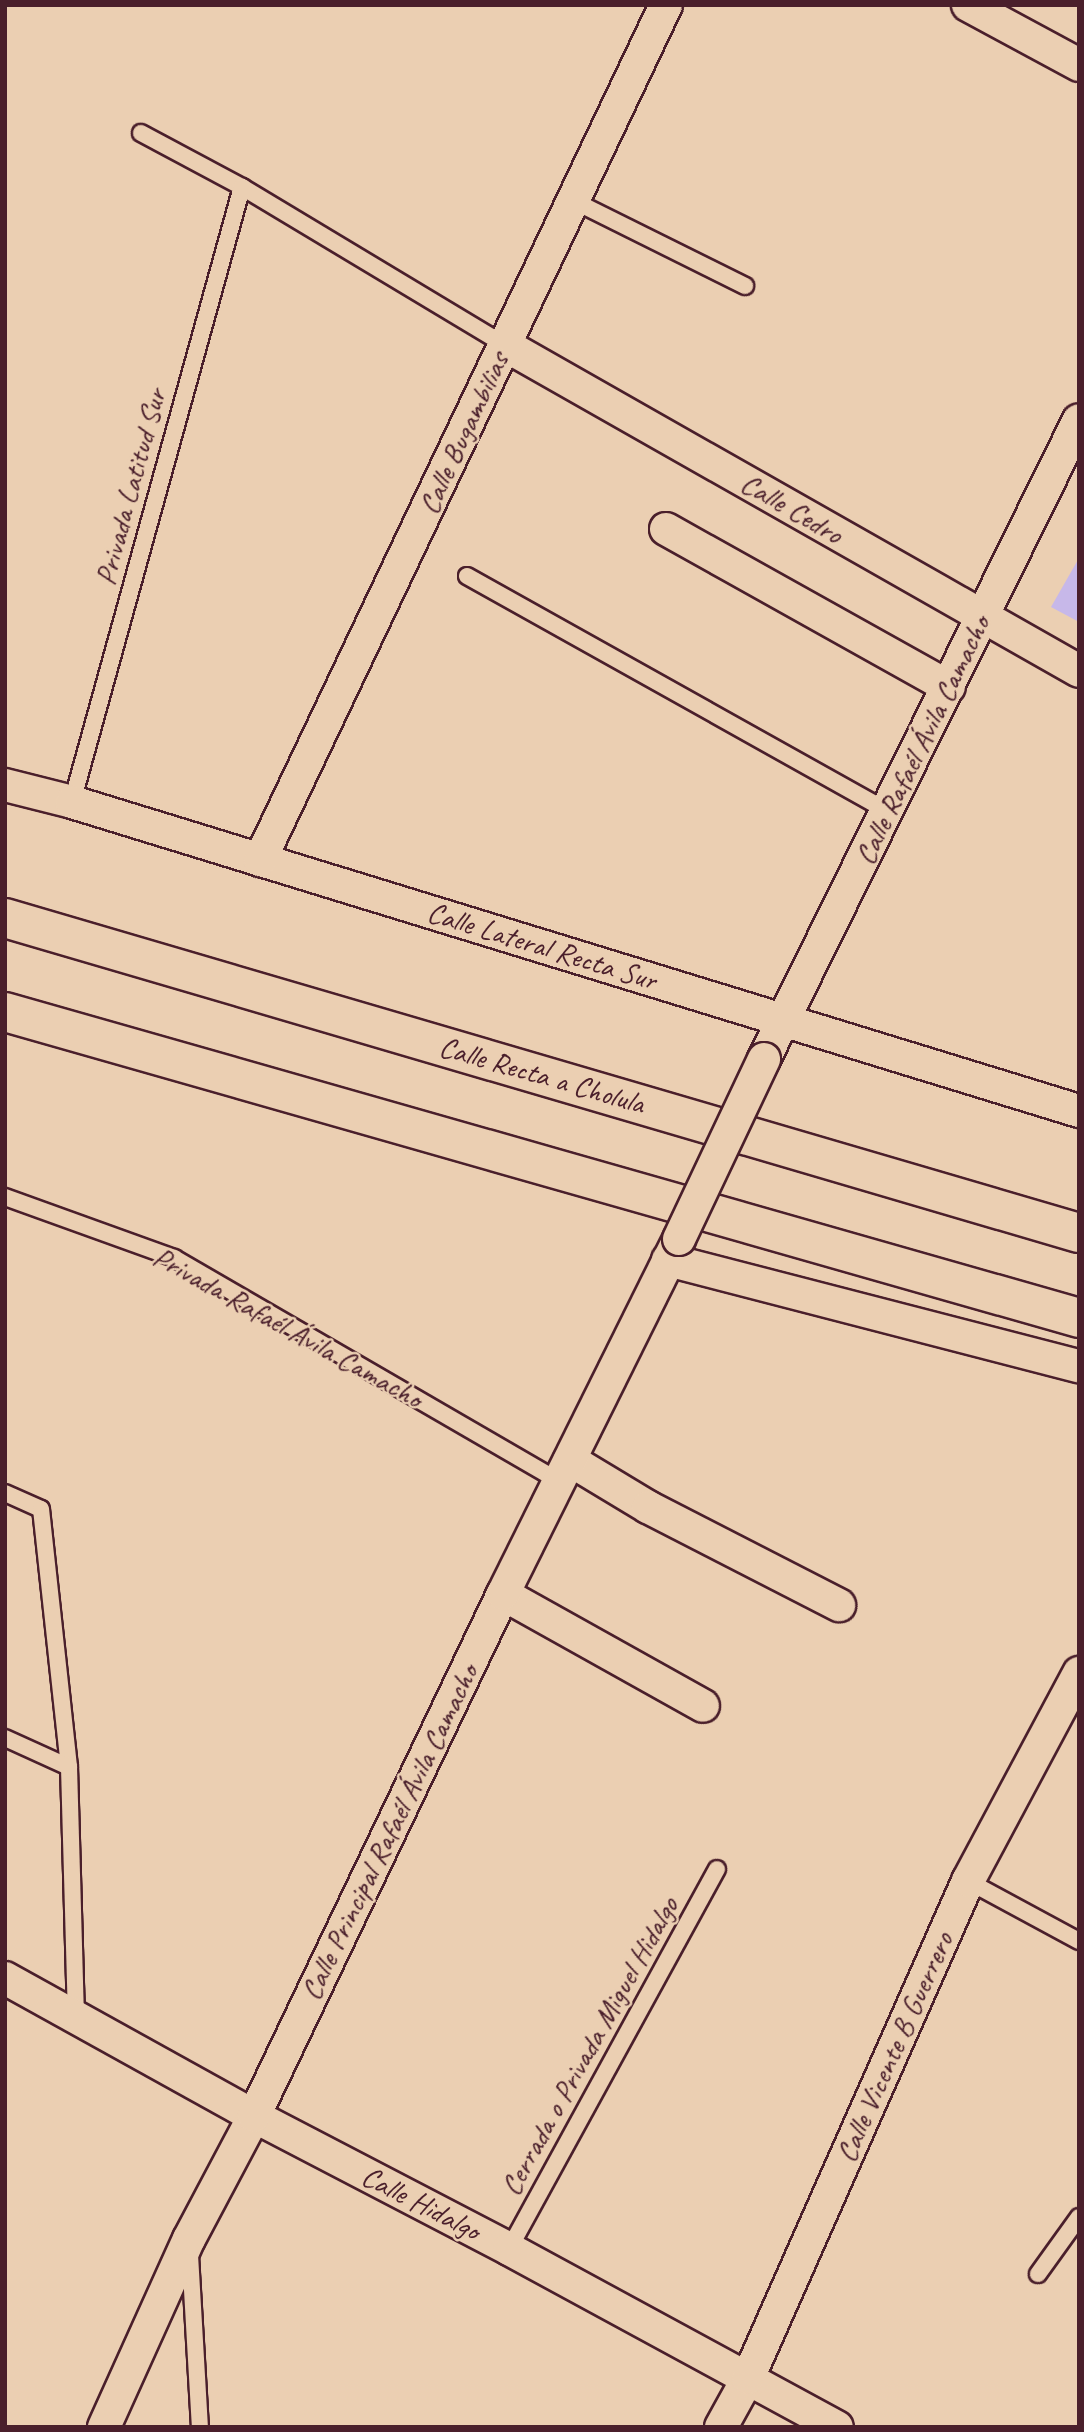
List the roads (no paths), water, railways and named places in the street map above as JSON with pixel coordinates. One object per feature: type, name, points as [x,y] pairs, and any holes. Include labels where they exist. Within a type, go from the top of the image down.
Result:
[{"type":"main road","name":"Calle Recta a Cholula","points":[[5,918],[1079,1233]]},
{"type":"main road","points":[[5,1012],[1079,1318]]},
{"type":"street","name":"Calle Bugambilias","points":[[260,860],[666,5]]},
{"type":"street","points":[[968,5],[1079,65]]},
{"type":"street","name":"Calle Cedro","points":[[505,345],[1079,671]]},
{"type":"street","name":"Calle Rafaél Ávila Camacho","points":[[673,1249],[1079,421]]},
{"type":"street","points":[[666,529],[949,687]]},
{"type":"street","name":"Calle Lateral Recta Sur","points":[[5,785],[72,802],[1079,1111]]},
{"type":"street","points":[[673,1249],[1079,1366]]},
{"type":"street","name":"Calle Principal Rafaél Ávila Camacho","points":[[104,2427],[189,2239],[254,2116],[503,1594],[673,1249]]},
{"type":"street","name":"Privada Rafaél Ávila Camacho","points":[[565,1470],[648,1507],[839,1605]]},
{"type":"street","points":[[503,1594],[703,1706]]},
{"type":"street","name":"Calle Vicente B Guerrero","points":[[721,2427],[748,2378],[968,1881],[1079,1673]]},
{"type":"street","name":"Calle Hidalgo","points":[[5,1978],[254,2116],[509,2249],[837,2427]]},
{"type":"lane","points":[[141,133],[242,187],[505,345]]},
{"type":"lane","name":"Privada Latitud Sur","points":[[72,802],[242,187]]},
{"type":"lane","points":[[574,201],[745,286]]},
{"type":"lane","points":[[467,576],[887,811]]},
{"type":"lane","name":"Privada Rafaél Ávila Camacho","points":[[5,1197],[174,1258],[565,1470]]},
{"type":"lane","points":[[5,1493],[41,1509],[69,1767],[76,2016]]},
{"type":"lane","points":[[5,1738],[69,1767]]},
{"type":"lane","name":"Cerrada o Privada Miguel Hidalgo","points":[[509,2249],[717,1869]]},
{"type":"lane","points":[[968,1881],[1079,1941]]},
{"type":"lane","points":[[1038,2274],[1079,2217]]},
{"type":"lane","points":[[189,2239],[200,2427]]}]
